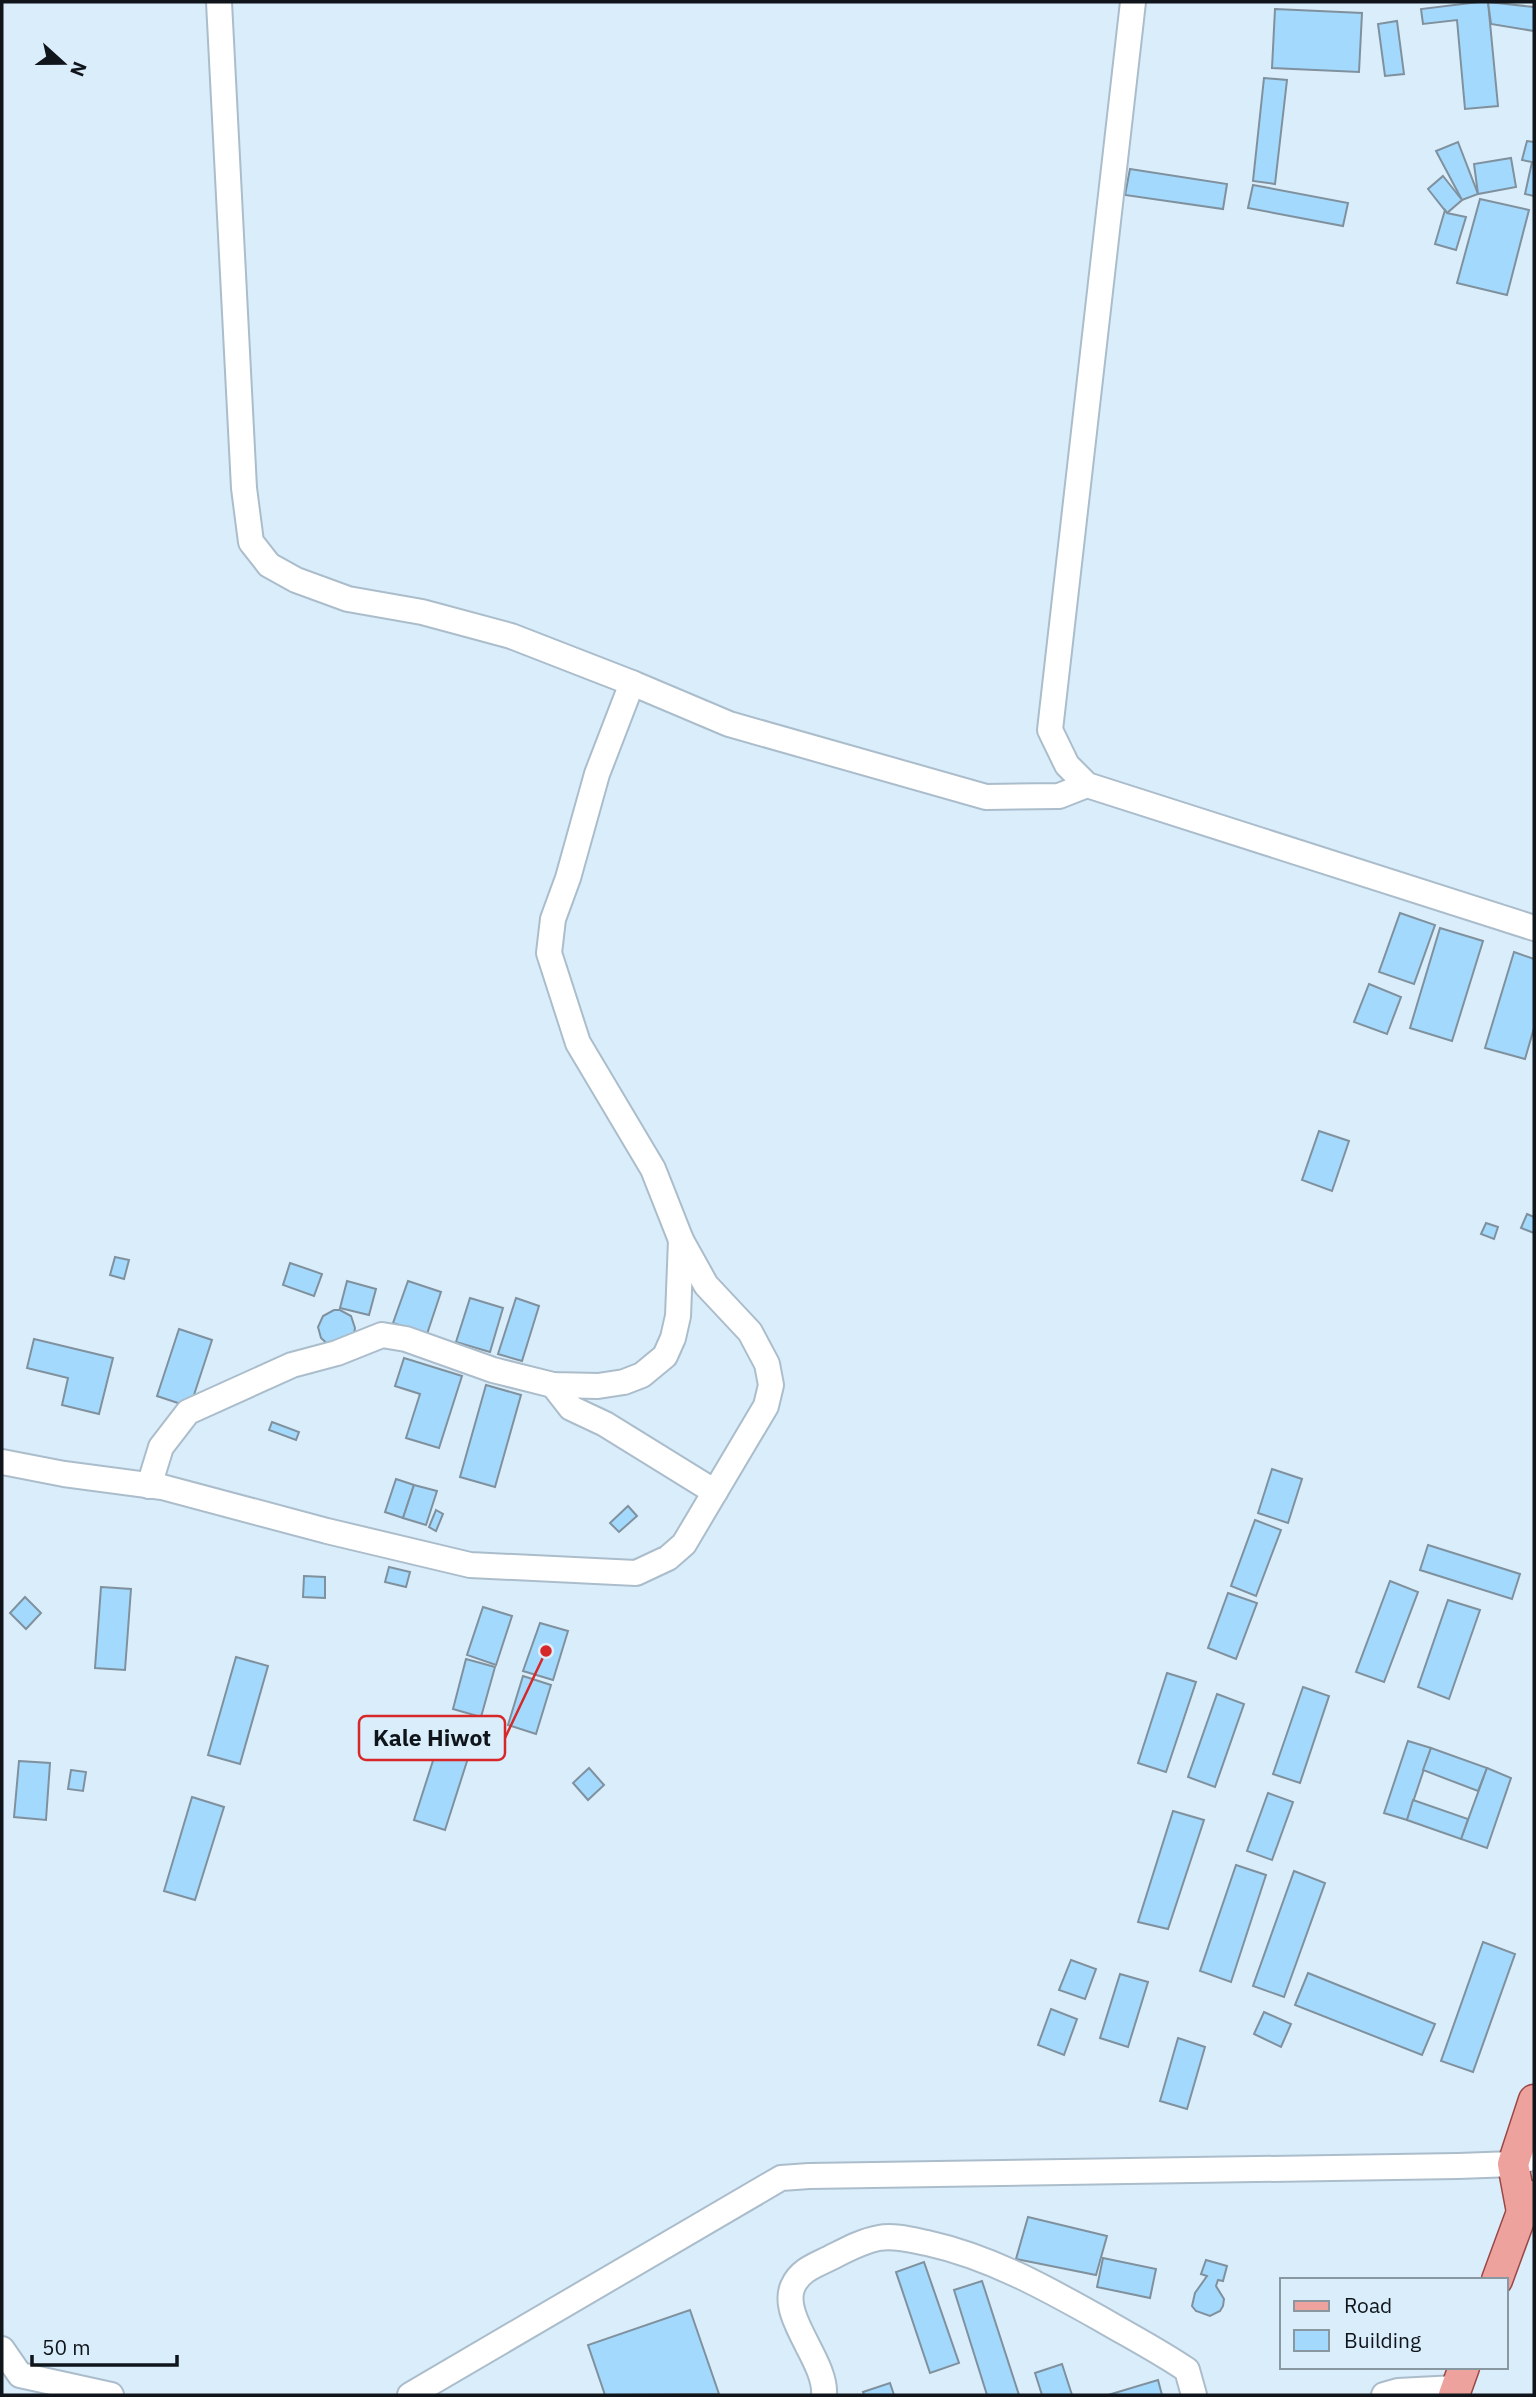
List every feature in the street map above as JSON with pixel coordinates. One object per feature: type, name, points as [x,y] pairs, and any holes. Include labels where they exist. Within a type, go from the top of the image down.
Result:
[{"type":"main road","points":[[1498,2278],[1528,2202],[1523,2160],[1532,2114]]},
{"type":"street","points":[[219,2],[243,474],[251,542],[269,565],[296,580],[348,600],[422,612],[511,636],[729,724],[986,797],[1059,796],[1087,785]]},
{"type":"street","points":[[1133,2],[1050,730],[1067,765],[1087,785],[1534,928]]},
{"type":"street","points":[[2,1462],[149,1486],[470,1565],[636,1573],[668,1558],[684,1544],[766,1406],[771,1385],[767,1364],[750,1332],[706,1285],[681,1240],[653,1168],[578,1043],[549,953],[553,919],[568,878],[597,774],[632,683]]},
{"type":"street","points":[[149,1486],[161,1447],[188,1412],[292,1365],[337,1353],[383,1335],[406,1339],[494,1370],[553,1385],[598,1387],[642,1375],[665,1356],[673,1338],[678,1315],[681,1240]]},
{"type":"street","points":[[553,1385],[571,1408],[605,1424],[715,1492]]},
{"type":"street","points":[[411,2395],[781,2178],[1523,2160]]},
{"type":"street","points":[[824,2395],[824,2379],[800,2329],[791,2303],[793,2287],[803,2272],[850,2247],[881,2237],[907,2239],[957,2250],[995,2263],[1040,2284],[1187,2370],[1194,2395]]},
{"type":"street","points":[[2,2349],[20,2375],[111,2395]]},
{"type":"street","points":[[1384,2395],[1458,2384]]},
{"type":"building","points":[[1488,2],[1498,106],[1465,109],[1457,20],[1423,24],[1421,9]]},
{"type":"building","points":[[1488,2],[1534,7],[1534,31],[1491,24]]},
{"type":"building","points":[[1275,9],[1362,13],[1359,72],[1272,68]]},
{"type":"building","points":[[1397,21],[1404,74],[1385,76],[1378,24]]},
{"type":"building","points":[[1264,78],[1287,80],[1275,184],[1253,181]]},
{"type":"building","points":[[1527,141],[1534,142],[1534,196],[1525,194],[1532,162],[1522,160]]},
{"type":"building","points":[[1458,142],[1478,194],[1462,200],[1436,151]]},
{"type":"building","points":[[1511,158],[1516,187],[1478,194],[1474,164]]},
{"type":"building","points":[[1130,169],[1227,184],[1223,209],[1125,195]]},
{"type":"building","points":[[1443,176],[1462,200],[1447,213],[1428,189]]},
{"type":"building","points":[[1253,185],[1348,203],[1343,226],[1248,208]]},
{"type":"building","points":[[1480,199],[1529,210],[1507,295],[1457,283]]},
{"type":"building","points":[[1445,210],[1447,213],[1466,217],[1456,250],[1435,244]]},
{"type":"building","points":[[1400,913],[1435,925],[1414,984],[1379,972]]},
{"type":"building","points":[[1440,928],[1483,941],[1452,1041],[1410,1028]]},
{"type":"building","points":[[1514,952],[1534,959],[1534,1028],[1525,1059],[1485,1048]]},
{"type":"building","points":[[1369,984],[1401,997],[1387,1034],[1354,1022]]},
{"type":"building","points":[[1319,1131],[1349,1141],[1332,1191],[1302,1180]]},
{"type":"building","points":[[1527,1214],[1534,1217],[1534,1233],[1521,1228]]},
{"type":"building","points":[[1486,1223],[1498,1227],[1494,1239],[1481,1234]]},
{"type":"building","points":[[115,1257],[129,1260],[124,1279],[110,1275]]},
{"type":"building","points":[[290,1263],[322,1274],[314,1296],[283,1285]]},
{"type":"building","points":[[347,1281],[376,1289],[369,1315],[340,1308]]},
{"type":"building","points":[[408,1281],[441,1292],[427,1334],[393,1323]]},
{"type":"building","points":[[470,1298],[503,1308],[490,1352],[456,1342]]},
{"type":"building","points":[[516,1298],[539,1306],[522,1361],[498,1354]]},
{"type":"building","points":[[334,1310],[351,1316],[355,1328],[354,1334],[330,1346],[321,1338],[318,1327],[323,1316]]},
{"type":"building","points":[[179,1329],[212,1340],[190,1407],[157,1396]]},
{"type":"building","points":[[34,1339],[113,1358],[99,1414],[62,1405],[68,1378],[27,1368]]},
{"type":"building","points":[[404,1358],[462,1376],[439,1448],[406,1438],[420,1394],[395,1386]]},
{"type":"building","points":[[486,1385],[521,1395],[495,1487],[460,1477]]},
{"type":"building","points":[[272,1422],[299,1432],[296,1440],[269,1430]]},
{"type":"building","points":[[1272,1469],[1302,1479],[1288,1523],[1258,1513]]},
{"type":"building","points":[[396,1479],[414,1485],[403,1518],[385,1512]]},
{"type":"building","points":[[414,1485],[437,1491],[426,1525],[403,1518]]},
{"type":"building","points":[[628,1506],[637,1516],[619,1532],[610,1523]]},
{"type":"building","points":[[436,1510],[443,1514],[436,1531],[429,1527]]},
{"type":"building","points":[[1255,1520],[1281,1530],[1256,1596],[1231,1586]]},
{"type":"building","points":[[1428,1545],[1520,1574],[1512,1599],[1420,1570]]},
{"type":"building","points":[[389,1567],[410,1572],[406,1587],[385,1582]]},
{"type":"building","points":[[304,1576],[325,1577],[325,1598],[303,1597]]},
{"type":"building","points":[[1390,1581],[1418,1592],[1384,1682],[1356,1672]]},
{"type":"building","points":[[101,1587],[131,1589],[125,1670],[95,1668]]},
{"type":"building","points":[[1228,1593],[1257,1603],[1236,1659],[1208,1648]]},
{"type":"building","points":[[25,1597],[41,1613],[26,1629],[10,1613]]},
{"type":"building","points":[[1448,1600],[1480,1610],[1449,1699],[1418,1687]]},
{"type":"building","points":[[483,1607],[512,1616],[496,1665],[467,1655]]},
{"type":"building","points":[[540,1623],[568,1631],[553,1680],[523,1671]]},
{"type":"building","points":[[236,1657],[268,1666],[240,1764],[208,1755]]},
{"type":"building","points":[[466,1659],[495,1667],[481,1717],[453,1709]]},
{"type":"building","points":[[1167,1673],[1196,1682],[1166,1772],[1138,1763]]},
{"type":"building","points":[[523,1676],[551,1685],[536,1734],[508,1725]]},
{"type":"building","points":[[1303,1687],[1329,1696],[1300,1783],[1273,1774]]},
{"type":"building","points":[[1217,1694],[1244,1704],[1215,1787],[1188,1777]]},
{"type":"building","points":[[1408,1741],[1431,1748],[1407,1820],[1384,1813]]},
{"type":"building","points":[[438,1745],[469,1755],[445,1830],[414,1820]]},
{"type":"building","points":[[1431,1748],[1487,1768],[1478,1791],[1423,1770]]},
{"type":"building","points":[[19,1761],[50,1763],[46,1820],[14,1817]]},
{"type":"building","points":[[589,1768],[604,1785],[588,1800],[573,1783]]},
{"type":"building","points":[[1487,1768],[1511,1778],[1487,1848],[1461,1839]]},
{"type":"building","points":[[71,1770],[86,1772],[83,1791],[68,1789]]},
{"type":"building","points":[[1268,1793],[1293,1802],[1272,1860],[1247,1851]]},
{"type":"building","points":[[192,1797],[224,1807],[195,1900],[164,1891]]},
{"type":"building","points":[[1413,1800],[1468,1819],[1461,1839],[1407,1820]]},
{"type":"building","points":[[1173,1811],[1204,1820],[1168,1929],[1138,1922]]},
{"type":"building","points":[[1236,1865],[1266,1875],[1231,1982],[1200,1971]]},
{"type":"building","points":[[1294,1871],[1325,1883],[1284,1997],[1253,1986]]},
{"type":"building","points":[[1483,1942],[1515,1954],[1473,2072],[1441,2061]]},
{"type":"building","points":[[1071,1960],[1096,1969],[1085,1999],[1059,1990]]},
{"type":"building","points":[[1308,1973],[1435,2024],[1422,2055],[1295,2005]]},
{"type":"building","points":[[1120,1974],[1148,1982],[1128,2047],[1100,2038]]},
{"type":"building","points":[[1051,2009],[1077,2019],[1064,2055],[1038,2045]]},
{"type":"building","points":[[1264,2012],[1291,2024],[1281,2047],[1254,2034]]},
{"type":"building","points":[[1178,2038],[1205,2047],[1187,2109],[1160,2101]]},
{"type":"building","points":[[1028,2217],[1107,2236],[1096,2275],[1016,2259]]},
{"type":"building","points":[[1103,2258],[1156,2269],[1150,2298],[1097,2287]]},
{"type":"building","points":[[1206,2260],[1227,2266],[1223,2281],[1218,2280],[1216,2286],[1224,2299],[1223,2306],[1220,2311],[1210,2316],[1196,2311],[1192,2306],[1195,2293],[1207,2276],[1201,2274]]},
{"type":"building","points":[[924,2262],[959,2363],[930,2373],[896,2272]]},
{"type":"building","points":[[982,2281],[1019,2395],[987,2395],[954,2290]]},
{"type":"building","points":[[690,2310],[719,2394],[605,2395],[588,2345]]},
{"type":"building","points":[[1062,2364],[1072,2395],[1042,2395],[1035,2373]]},
{"type":"building","points":[[1158,2380],[1162,2395],[1108,2395]]},
{"type":"building","points":[[890,2383],[894,2395],[864,2395],[863,2392]]},
{"type":"place","name":"Kale Hiwot","points":[[546,1651]]}]
